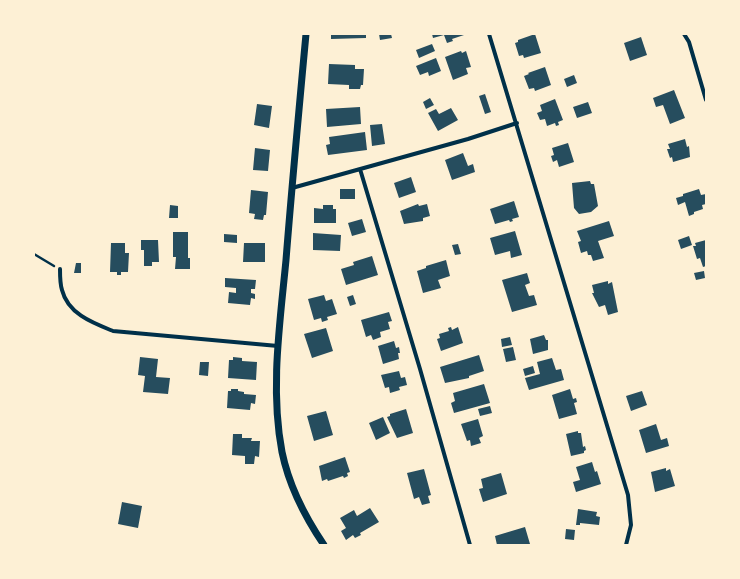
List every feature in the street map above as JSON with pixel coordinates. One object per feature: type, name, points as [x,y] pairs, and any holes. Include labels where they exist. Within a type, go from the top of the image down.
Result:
[{"type":"street","points":[[306,34],[278,346],[276,400],[282,453],[289,478],[300,504],[324,545]]},
{"type":"street","points":[[489,34],[628,495],[631,525],[626,545]]},
{"type":"street","points":[[684,34],[689,42],[706,100]]},
{"type":"street","points":[[292,188],[517,123]]},
{"type":"street","points":[[360,169],[420,369],[470,545]]},
{"type":"street","points":[[60,268],[62,291],[72,310],[93,324],[113,331],[278,346]]},
{"type":"path","points":[[34,254],[60,268]]},
{"type":"building","points":[[331,34],[366,34],[366,38],[331,39]]},
{"type":"building","points":[[379,34],[391,34],[392,38],[380,40]]},
{"type":"building","points":[[432,34],[467,34],[452,39],[453,41],[447,43],[444,35],[433,38]]},
{"type":"building","points":[[535,34],[541,53],[524,58],[523,55],[519,56],[515,43],[518,42],[518,40]]},
{"type":"building","points":[[641,37],[647,55],[630,61],[624,43]]},
{"type":"building","points":[[432,44],[435,51],[419,58],[416,50]]},
{"type":"building","points":[[461,51],[462,53],[466,51],[471,67],[466,68],[468,74],[453,80],[445,57]]},
{"type":"building","points":[[436,58],[441,71],[429,76],[428,72],[420,75],[416,66]]},
{"type":"building","points":[[329,64],[355,65],[355,69],[364,69],[363,85],[361,85],[360,89],[349,89],[349,85],[328,84]]},
{"type":"building","points":[[545,67],[551,85],[535,91],[534,88],[529,89],[524,76]]},
{"type":"building","points":[[574,75],[577,83],[567,87],[564,79]]},
{"type":"building","points":[[674,90],[685,118],[670,124],[663,105],[656,107],[653,98]]},
{"type":"building","points":[[485,94],[491,112],[485,114],[479,96]]},
{"type":"building","points":[[430,98],[434,105],[426,109],[423,102]]},
{"type":"building","points":[[555,99],[563,120],[558,122],[559,125],[556,126],[555,123],[547,126],[545,119],[540,120],[537,113],[542,111],[540,105]]},
{"type":"building","points":[[588,102],[592,113],[577,118],[573,107]]},
{"type":"building","points":[[257,104],[272,106],[269,128],[254,125]]},
{"type":"building","points":[[360,107],[361,124],[327,127],[326,109]]},
{"type":"building","points":[[451,108],[458,120],[438,131],[428,113],[436,109],[439,114]]},
{"type":"building","points":[[382,124],[385,144],[372,146],[370,125]]},
{"type":"building","points":[[365,132],[367,150],[328,155],[326,145],[330,144],[329,137]]},
{"type":"building","points":[[685,139],[687,147],[689,146],[690,157],[673,162],[667,149],[670,149],[668,144]]},
{"type":"building","points":[[568,143],[574,162],[559,167],[557,160],[553,162],[551,156],[554,155],[552,148]]},
{"type":"building","points":[[255,148],[270,150],[268,171],[253,170]]},
{"type":"building","points":[[463,153],[468,166],[473,164],[475,172],[452,180],[445,160]]},
{"type":"building","points":[[411,177],[416,192],[399,198],[394,183]]},
{"type":"building","points":[[590,181],[591,184],[594,184],[598,206],[591,212],[579,214],[574,208],[572,183]]},
{"type":"building","points":[[340,189],[355,189],[355,199],[340,199]]},
{"type":"building","points":[[699,189],[701,195],[706,194],[706,204],[702,205],[703,209],[694,212],[694,214],[689,216],[685,202],[678,205],[676,198]]},
{"type":"building","points":[[251,190],[268,192],[266,215],[264,215],[263,220],[254,219],[255,214],[249,213]]},
{"type":"building","points":[[514,201],[519,217],[512,219],[513,221],[510,222],[509,220],[495,224],[490,209]]},
{"type":"building","points":[[418,204],[419,206],[427,204],[430,216],[423,218],[423,221],[404,224],[400,211]]},
{"type":"building","points":[[170,205],[178,206],[178,218],[169,218]]},
{"type":"building","points":[[323,205],[333,205],[333,209],[336,209],[336,223],[314,223],[314,208],[323,209]]},
{"type":"building","points":[[362,219],[366,232],[352,236],[348,223]]},
{"type":"building","points":[[609,221],[614,236],[598,241],[604,258],[593,261],[591,255],[588,255],[587,251],[581,253],[578,242],[581,241],[577,231]]},
{"type":"building","points":[[515,231],[522,255],[511,258],[510,251],[495,255],[490,238]]},
{"type":"building","points":[[173,232],[188,232],[188,258],[190,258],[190,269],[175,269],[176,257],[173,257]]},
{"type":"building","points":[[313,233],[341,235],[340,251],[313,250]]},
{"type":"building","points":[[224,234],[237,235],[237,243],[224,242]]},
{"type":"building","points":[[689,236],[692,245],[681,249],[678,240]]},
{"type":"building","points":[[141,240],[158,240],[159,262],[152,262],[152,266],[144,266],[144,250],[141,250]]},
{"type":"building","points":[[706,240],[706,266],[703,267],[700,258],[697,259],[693,246],[696,246],[695,243]]},
{"type":"building","points":[[111,243],[125,243],[125,253],[129,253],[128,272],[121,272],[121,275],[117,275],[117,272],[110,272]]},
{"type":"building","points":[[244,243],[265,243],[265,262],[243,262]]},
{"type":"building","points":[[458,244],[461,254],[455,255],[452,245]]},
{"type":"building","points":[[372,256],[378,275],[346,285],[341,269],[354,265],[353,262]]},
{"type":"building","points":[[446,260],[450,276],[438,280],[441,288],[423,293],[417,271],[426,268],[426,266]]},
{"type":"building","points":[[76,263],[81,263],[81,273],[74,273]]},
{"type":"building","points":[[704,271],[705,278],[696,280],[694,273]]},
{"type":"building","points":[[527,273],[530,283],[525,285],[529,296],[534,295],[537,305],[512,312],[502,280]]},
{"type":"building","points":[[225,278],[256,280],[255,289],[251,289],[251,293],[255,294],[255,299],[251,298],[250,305],[228,303],[229,292],[236,293],[236,288],[225,287]]},
{"type":"building","points":[[608,281],[608,284],[612,282],[618,312],[608,315],[605,305],[599,307],[592,293],[594,293],[592,285]]},
{"type":"building","points":[[324,295],[326,301],[332,299],[337,314],[327,317],[328,320],[322,322],[321,318],[314,320],[308,299]]},
{"type":"building","points":[[353,295],[356,304],[350,306],[347,297]]},
{"type":"building","points":[[389,312],[392,321],[388,322],[390,329],[380,332],[381,337],[373,340],[371,335],[366,337],[361,320]]},
{"type":"building","points":[[451,327],[452,330],[458,327],[463,343],[441,351],[437,339],[440,338],[439,334],[449,331],[448,328]]},
{"type":"building","points":[[326,328],[333,351],[312,358],[304,334]]},
{"type":"building","points":[[544,335],[546,340],[548,340],[548,350],[533,354],[530,339]]},
{"type":"building","points":[[510,337],[512,345],[502,347],[501,339]]},
{"type":"building","points":[[394,341],[396,348],[399,347],[399,359],[383,364],[378,346]]},
{"type":"building","points":[[513,347],[516,360],[506,362],[503,349]]},
{"type":"building","points":[[479,355],[484,371],[469,376],[469,378],[445,383],[440,367]]},
{"type":"building","points":[[140,357],[158,359],[156,377],[170,378],[168,394],[143,392],[145,376],[138,375]]},
{"type":"building","points":[[233,357],[242,358],[242,361],[257,362],[256,380],[228,378],[229,360],[233,360]]},
{"type":"building","points":[[552,358],[556,370],[561,369],[564,380],[529,390],[525,378],[540,374],[537,362]]},
{"type":"building","points":[[200,362],[209,362],[208,376],[199,375]]},
{"type":"building","points":[[533,366],[535,373],[525,376],[523,369]]},
{"type":"building","points":[[399,371],[401,378],[405,377],[407,385],[399,387],[400,390],[390,393],[389,387],[385,388],[381,375]]},
{"type":"building","points":[[484,384],[490,403],[454,413],[451,403],[455,401],[453,393]]},
{"type":"building","points":[[231,389],[238,389],[238,391],[244,392],[244,394],[256,395],[255,404],[251,403],[250,410],[227,408],[228,391],[231,391]]},
{"type":"building","points":[[570,389],[573,399],[576,398],[577,402],[574,403],[577,414],[559,419],[552,395]]},
{"type":"building","points":[[642,391],[647,405],[631,411],[626,396]]},
{"type":"building","points":[[490,406],[492,413],[480,416],[478,409]]},
{"type":"building","points":[[406,409],[413,433],[397,438],[387,417],[390,416],[390,414]]},
{"type":"building","points":[[326,411],[333,435],[314,441],[307,416]]},
{"type":"building","points":[[383,417],[390,433],[376,440],[369,423]]},
{"type":"building","points":[[478,419],[483,436],[479,438],[481,443],[471,446],[470,440],[467,441],[461,424]]},
{"type":"building","points":[[656,424],[661,440],[667,438],[669,446],[646,453],[639,430]]},
{"type":"building","points":[[578,431],[578,433],[581,433],[583,447],[585,446],[586,450],[584,453],[571,456],[566,434]]},
{"type":"building","points":[[233,434],[242,434],[242,438],[252,438],[251,441],[260,441],[259,457],[255,456],[254,464],[245,464],[245,456],[232,455]]},
{"type":"building","points":[[345,457],[350,472],[347,473],[348,476],[344,478],[343,476],[328,481],[327,479],[322,481],[319,466]]},
{"type":"building","points":[[592,462],[595,472],[597,471],[601,484],[576,492],[573,482],[580,480],[576,467]]},
{"type":"building","points":[[666,468],[666,471],[670,469],[675,486],[655,492],[651,472]]},
{"type":"building","points":[[424,469],[431,495],[428,496],[430,503],[422,505],[419,497],[414,499],[407,473]]},
{"type":"building","points":[[501,473],[507,494],[483,502],[479,489],[483,488],[481,479]]},
{"type":"building","points":[[122,502],[142,506],[138,528],[118,524]]},
{"type":"building","points":[[370,508],[379,522],[360,533],[361,535],[355,538],[353,535],[346,540],[341,531],[346,528],[340,518],[354,510],[357,516]]},
{"type":"building","points":[[578,509],[597,512],[596,516],[600,517],[599,525],[580,523],[580,525],[576,525]]},
{"type":"building","points":[[525,527],[530,544],[497,545],[495,536]]},
{"type":"building","points":[[566,529],[575,530],[574,540],[565,539]]}]
